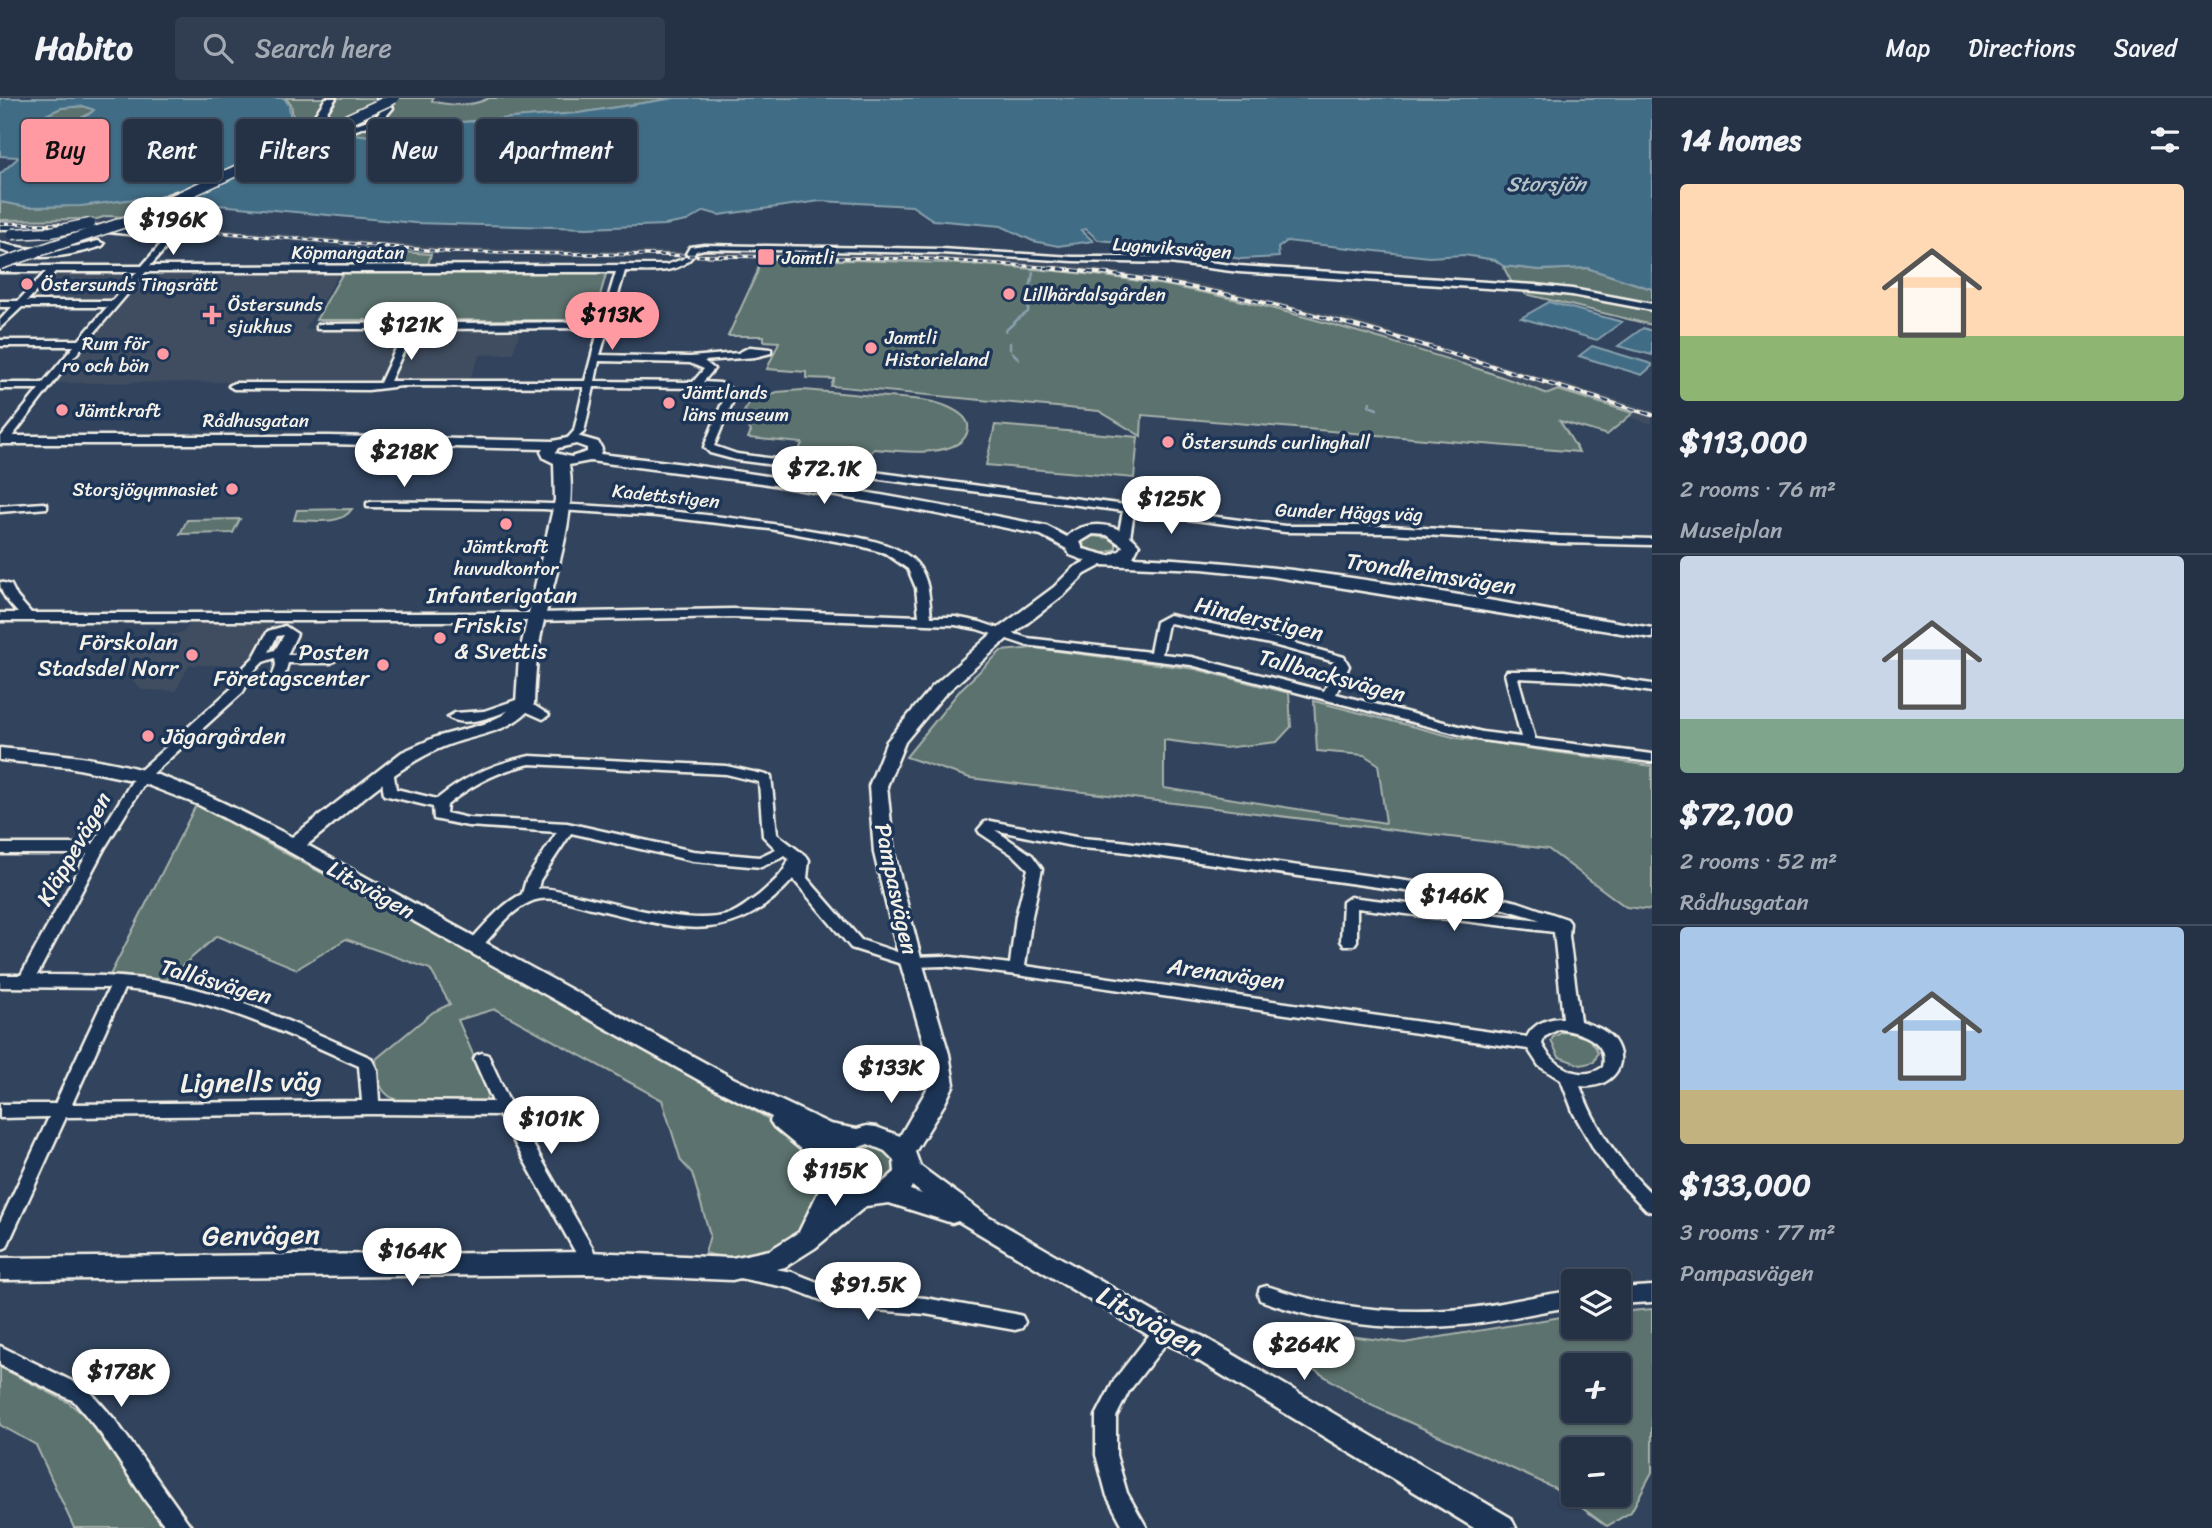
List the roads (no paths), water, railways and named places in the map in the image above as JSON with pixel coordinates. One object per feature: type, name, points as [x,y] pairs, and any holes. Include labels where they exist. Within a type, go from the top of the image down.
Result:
[{"type":"main road","points":[[315,119],[323,113],[331,98]]},
{"type":"main road","points":[[348,119],[394,98]]},
{"type":"main road","points":[[354,127],[379,119],[385,101]]},
{"type":"main road","points":[[346,119],[385,101]]},
{"type":"main road","points":[[41,254],[53,258],[50,264],[54,268],[74,253],[98,244],[184,195],[236,170]]},
{"type":"main road","points":[[222,179],[236,172]]},
{"type":"main road","points":[[0,264],[215,182]]},
{"type":"main road","points":[[0,264],[113,227],[215,182]]},
{"type":"main road","points":[[6,233],[51,232],[89,224],[184,195]]},
{"type":"main road","points":[[0,246],[24,253],[41,254],[98,244]]},
{"type":"main road","name":"Rådhusgatan","points":[[1,443],[404,448],[560,459]]},
{"type":"main road","points":[[560,459],[583,443]]},
{"type":"main road","points":[[560,459],[583,443],[671,466],[863,495],[1046,531],[1074,549]]},
{"type":"main road","points":[[293,846],[409,756],[442,741],[509,719],[525,705],[528,657],[561,505],[560,459]]},
{"type":"main road","points":[[983,518],[1099,530]]},
{"type":"main road","points":[[1079,571],[1074,549],[1075,536],[1099,530]]},
{"type":"main road","name":"Trondheimsvägen","points":[[1099,530],[1202,565]]},
{"type":"main road","name":"Pampasvägen","points":[[906,1161],[923,1114],[937,1097],[942,1084],[938,1054],[911,962],[884,853],[878,786],[896,741],[939,691],[1002,634],[1060,590],[1079,571],[1128,553],[1128,541]]},
{"type":"main road","name":"Trondheimsvägen","points":[[1074,549],[1107,559],[1270,571],[1652,633]]},
{"type":"main road","name":"Litsvägen","points":[[0,754],[69,761],[142,776],[206,801],[293,846],[723,1083],[826,1132],[854,1137]]},
{"type":"main road","name":"Litsvägen","points":[[723,1083],[793,1128],[833,1170]]},
{"type":"main road","points":[[879,1136],[923,1114]]},
{"type":"main road","points":[[879,1136],[892,1141],[906,1161],[902,1182],[887,1193],[861,1195],[849,1191],[833,1170],[838,1148],[854,1137],[879,1136]]},
{"type":"main road","name":"Litsvägen","points":[[906,1161],[979,1223],[1164,1331],[1193,1344],[1501,1528]]},
{"type":"main road","name":"Genvägen","points":[[806,1241],[831,1196],[833,1170]]},
{"type":"main road","name":"Litsvägen","points":[[887,1193],[979,1223]]},
{"type":"main road","name":"Genvägen","points":[[0,1269],[588,1263],[732,1269],[776,1259],[806,1241],[861,1195]]},
{"type":"street","points":[[0,227],[59,227],[171,235],[80,343],[1,443]]},
{"type":"street","name":"Lugnviksvägen","points":[[690,254],[693,249],[704,247],[941,251],[1073,259],[1169,260],[1239,269],[1572,292],[1652,307]]},
{"type":"street","name":"Köpmangatan","points":[[0,264],[54,268],[621,269],[667,268],[686,261],[690,254]]},
{"type":"street","points":[[0,324],[54,268]]},
{"type":"street","points":[[583,443],[589,383],[621,269]]},
{"type":"street","points":[[0,304],[114,304]]},
{"type":"street","points":[[320,327],[604,325]]},
{"type":"street","points":[[384,385],[410,327]]},
{"type":"street","points":[[0,343],[80,343]]},
{"type":"street","points":[[595,358],[691,360],[742,354]]},
{"type":"street","points":[[234,386],[696,384],[709,369],[704,364],[691,360]]},
{"type":"street","name":"Gunder Häggs väg","points":[[696,384],[724,387],[730,391],[709,447],[736,457],[1127,513],[1316,532],[1386,529],[1580,542],[1652,542]]},
{"type":"street","points":[[0,386],[46,386]]},
{"type":"street","name":"Kadettstigen","points":[[371,505],[561,505],[712,518],[804,532],[893,553],[908,561],[922,585],[925,620]]},
{"type":"street","points":[[0,509],[43,506]]},
{"type":"street","points":[[1099,530],[1127,513],[1128,541]]},
{"type":"street","points":[[0,584],[7,587],[11,598],[28,617]]},
{"type":"street","name":"Infanterigatan","points":[[0,617],[536,617],[733,613],[955,621],[1002,634]]},
{"type":"street","name":"Hinderstigen","points":[[1156,655],[1162,622],[1169,619],[1272,641],[1340,660],[1343,666],[1328,697]]},
{"type":"street","name":"Kläppevägen","points":[[26,981],[97,849],[142,776],[238,689],[272,634],[285,630],[291,634],[281,656]]},
{"type":"street","name":"Tallbacksvägen","points":[[1002,634],[1025,640],[1156,655],[1238,673],[1482,736],[1652,758]]},
{"type":"street","points":[[277,681],[281,656]]},
{"type":"street","points":[[259,659],[281,656],[331,659]]},
{"type":"street","points":[[1529,742],[1511,674],[1536,672],[1652,688]]},
{"type":"street","points":[[455,717],[486,715],[511,702],[525,705],[543,715]]},
{"type":"street","name":"Arenavägen","points":[[440,804],[461,785],[501,765],[530,760],[726,770],[766,779],[770,836],[802,860],[800,879],[856,944],[911,962],[943,961],[1017,970],[1534,1044]]},
{"type":"street","points":[[388,772],[389,792],[440,804],[439,816],[468,822],[567,828],[693,856],[761,862],[791,853],[793,872],[748,912],[726,921],[695,922],[527,885]]},
{"type":"street","points":[[1017,970],[1024,916],[1035,869],[1028,858],[985,830],[990,825],[1081,843],[1266,865],[1502,902],[1536,912],[1562,923],[1572,1024]]},
{"type":"street","points":[[474,946],[518,902],[567,828]]},
{"type":"street","points":[[0,849],[97,849]]},
{"type":"street","points":[[1349,941],[1350,902],[1562,932]]},
{"type":"street","name":"Tallåsvägen","points":[[0,981],[119,983],[172,990],[256,1014],[365,1062],[369,1070],[371,1107]]},
{"type":"street","points":[[0,1242],[119,983]]},
{"type":"street","points":[[1572,1024],[1587,1029],[1607,1044],[1614,1056],[1613,1067],[1607,1074],[1598,1078],[1569,1076],[1544,1062],[1534,1044],[1536,1034],[1547,1026],[1572,1024]]},
{"type":"street","points":[[482,1059],[504,1109],[586,1254],[588,1263]]},
{"type":"street","points":[[1569,1076],[1590,1130],[1605,1154],[1620,1175],[1652,1205]]},
{"type":"street","name":"Lignells väg","points":[[0,1111],[371,1107],[504,1109]]},
{"type":"street","name":"Genvägen","points":[[732,1269],[792,1280],[839,1299],[925,1306],[1014,1322]]},
{"type":"street","points":[[1267,1294],[1288,1303],[1330,1313],[1369,1317],[1464,1317],[1561,1301]]},
{"type":"street","points":[[1631,1295],[1652,1294]]},
{"type":"street","points":[[1136,1528],[1117,1496],[1106,1455],[1105,1416],[1122,1385],[1164,1331]]},
{"type":"street","points":[[0,1355],[81,1395],[113,1432],[163,1509],[181,1528]]},
{"type":"water","name":"Storsjön","points":[[0,98],[284,98],[289,105],[290,119],[236,119],[236,182],[354,182],[354,134],[368,136],[368,182],[462,182],[462,122],[476,121],[476,182],[637,182],[637,119],[501,119],[579,113],[675,98],[1652,98],[1652,289],[1587,268],[1540,270],[1503,266],[1495,260],[1464,255],[1429,257],[1287,241],[1278,248],[1279,257],[1241,259],[1162,246],[1098,240],[1086,229],[1081,230],[1093,241],[1058,246],[1033,241],[1001,226],[933,220],[912,206],[820,201],[719,215],[705,211],[687,221],[665,225],[587,228],[415,223],[142,198],[81,206],[28,207],[0,202],[0,174],[19,157],[0,156]]},
{"type":"water","points":[[1549,302],[1622,322],[1597,340],[1521,318]]},
{"type":"water","points":[[1643,328],[1652,331],[1652,355],[1618,346]]},
{"type":"water","points":[[1592,346],[1652,366],[1642,375],[1579,356]]},
{"type":"waterway","points":[[1030,289],[1033,272]]},
{"type":"waterway","points":[[1018,319],[1028,312],[1030,290]]},
{"type":"waterway","points":[[1005,331],[1017,320]]},
{"type":"waterway","points":[[1010,343],[1010,349]]},
{"type":"waterway","points":[[1012,352],[1019,359]]},
{"type":"waterway","points":[[1370,402],[1369,406],[1377,409]]},
{"type":"railway","points":[[0,223],[158,227],[450,252],[927,259],[1069,269]]},
{"type":"railway","points":[[1045,268],[1123,276],[1276,306],[1352,325],[1652,415]]},
{"type":"place","name":"Jamtli","points":[[766,257]]},
{"type":"place","name":"Östersunds Tingsrätt","points":[[27,284]]},
{"type":"place","name":"Lillhärdalsgården","points":[[1009,294]]},
{"type":"place","name":"Östersunds sjukhus","points":[[212,315]]},
{"type":"place","name":"Jamtli Historieland","points":[[871,348]]},
{"type":"place","name":"Rum för ro och bön","points":[[163,354]]},
{"type":"place","name":"Jämtlands läns museum","points":[[669,403]]},
{"type":"place","name":"Jämtkraft","points":[[62,410]]},
{"type":"place","name":"Östersunds curlinghall","points":[[1168,442]]},
{"type":"place","name":"Storsjögymnasiet","points":[[232,489]]},
{"type":"place","name":"Jämtkraft huvudkontor","points":[[506,524]]},
{"type":"place","name":"Friskis & Svettis","points":[[440,638]]},
{"type":"place","name":"Förskolan Stadsdel Norr","points":[[192,655]]},
{"type":"place","name":"Posten Företagscenter","points":[[383,665]]},
{"type":"place","name":"Jägargården","points":[[148,736]]}]
